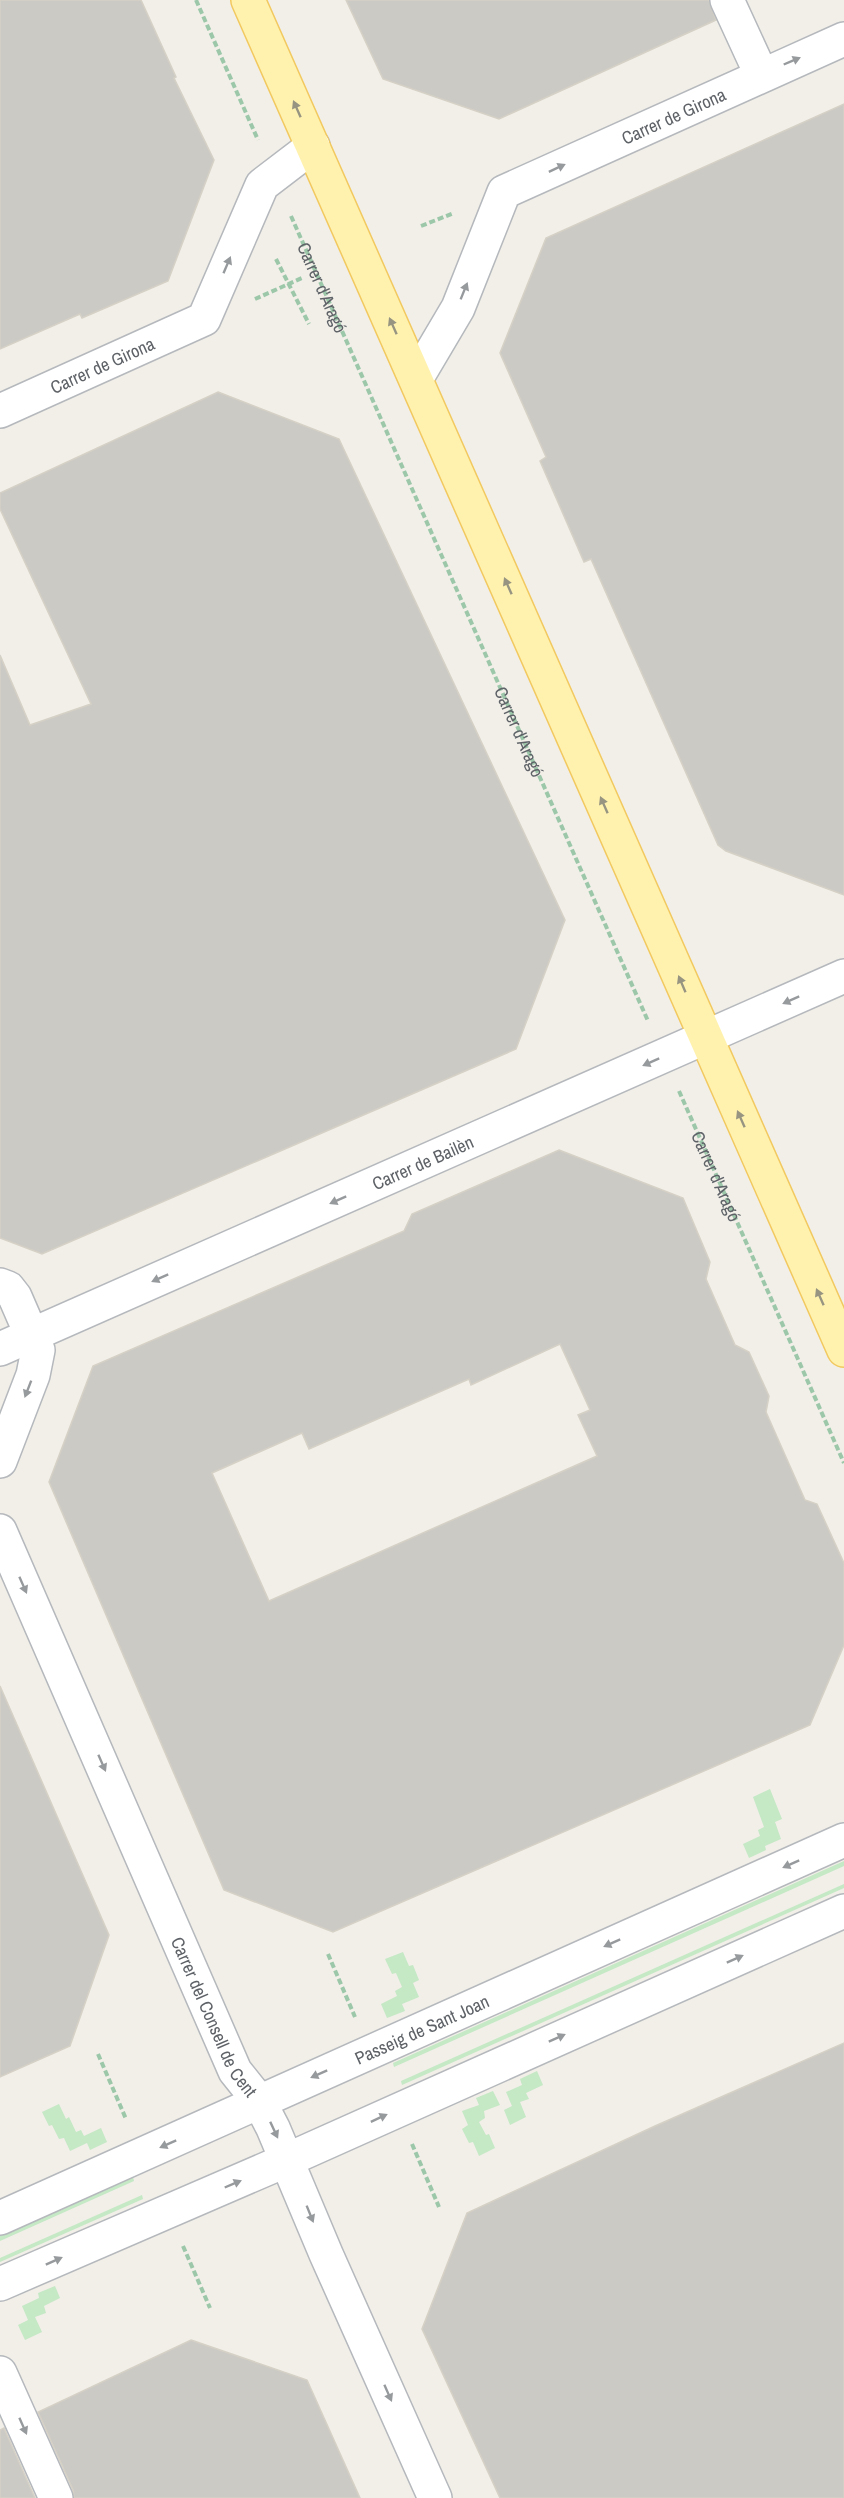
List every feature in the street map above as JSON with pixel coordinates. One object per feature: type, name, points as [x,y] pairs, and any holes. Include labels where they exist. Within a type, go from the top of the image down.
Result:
[{"type":"main road","points":[[248,0],[844,1350]]},
{"type":"street","points":[[727,0],[761,74]]},
{"type":"street","name":"Carrer de Girona","points":[[416,380],[458,308],[504,192],[761,74],[844,39]]},
{"type":"street","points":[[273,174],[313,146]]},
{"type":"street","name":"Carrer de Girona","points":[[0,411],[204,319],[262,185],[273,174]]},
{"type":"street","name":"Carrer de Bailèn","points":[[0,1349],[844,976]]},
{"type":"street","points":[[0,1284],[8,1288],[15,1296],[38,1350],[33,1375],[0,1461]]},
{"type":"street","name":"Carrer del Consell de Cent","points":[[0,1531],[235,2071],[259,2101],[287,2160],[326,2254],[435,2498]]},
{"type":"street","name":"Passeig de Sant Joan","points":[[0,2218],[844,1840]]},
{"type":"street","points":[[0,2284],[287,2160],[844,1911]]},
{"type":"street","points":[[0,2373],[56,2498]]},
{"type":"path","name":"Carrer d'Aragó","points":[[196,0],[844,1463]]},
{"type":"path","points":[[276,259],[309,324]]},
{"type":"path","name":"Passeig de Sant Joan","points":[[328,1954],[357,2019]]},
{"type":"path","points":[[98,2054],[128,2124]]},
{"type":"path","points":[[410,2138],[439,2207]]},
{"type":"path","points":[[180,2239],[210,2308]]},
{"type":"green space","points":[[770,1789],[782,1819],[775,1822],[781,1839],[765,1846],[766,1850],[749,1858],[743,1844],[760,1836],[758,1830],[764,1827],[753,1797]]},
{"type":"green space","points":[[844,1861],[844,1866],[394,2067],[393,2063]]},
{"type":"green space","points":[[844,1884],[844,1888],[402,2085],[401,2081]]},
{"type":"green space","points":[[403,1952],[409,1966],[413,1965],[419,1980],[413,1983],[419,1997],[402,2004],[405,2011],[387,2018],[381,2004],[397,1996],[395,1991],[402,1987],[396,1973],[392,1974],[385,1959]]},
{"type":"green space","points":[[537,2071],[543,2085],[526,2093],[529,2099],[520,2102],[526,2117],[510,2125],[504,2110],[512,2106],[506,2092],[522,2085],[520,2079]]},
{"type":"green space","points":[[493,2091],[500,2105],[484,2111],[485,2118],[479,2122],[486,2135],[489,2134],[495,2148],[479,2156],[473,2142],[469,2143],[462,2129],[468,2125],[462,2111],[479,2105],[476,2098]]},
{"type":"green space","points":[[59,2104],[66,2119],[69,2117],[76,2132],[81,2130],[84,2136],[101,2128],[107,2142],[90,2150],[87,2143],[70,2151],[64,2138],[59,2139],[42,2112]]},
{"type":"green space","points":[[133,2177],[134,2181],[0,2241],[0,2236]]},
{"type":"green space","points":[[142,2195],[143,2199],[0,2262],[0,2258]]},
{"type":"green space","points":[[55,2286],[60,2298],[44,2306],[46,2313],[35,2317],[42,2332],[25,2340],[18,2325],[28,2320],[22,2306],[39,2298],[38,2293]]},
{"type":"building","points":[[0,0],[141,0],[176,77],[174,78],[214,160],[168,281],[82,318],[80,314],[0,349]]},
{"type":"building","points":[[346,0],[709,0],[716,20],[499,119],[383,79]]},
{"type":"building","points":[[844,104],[844,895],[726,851],[718,845],[591,559],[584,562],[540,461],[546,457],[500,353],[546,238]]},
{"type":"building","points":[[218,392],[339,439],[565,920],[516,1049],[42,1254],[0,1238],[0,655],[30,725],[91,704],[0,509],[0,493]]},
{"type":"building","points":[[559,1150],[683,1198],[710,1262],[706,1279],[735,1345],[749,1352],[769,1396],[766,1412],[805,1500],[817,1504],[844,1563],[844,1645],[810,1725],[333,1932],[224,1890],[49,1482],[93,1366],[404,1231],[412,1214]],"holes":[[[560,1344],[590,1410],[578,1415],[597,1456],[269,1601],[212,1473],[302,1433],[309,1449],[469,1379],[471,1385]]]},
{"type":"building","points":[[0,1686],[109,1935],[70,2046],[0,2077]]},
{"type":"building","points":[[844,2043],[844,2498],[500,2498],[422,2329],[467,2213],[655,2126]]},
{"type":"building","points":[[191,2340],[307,2380],[360,2498],[74,2498],[73,2490],[38,2412]]},
{"type":"building","points":[[4,2428],[35,2498],[0,2498],[0,2430]]}]
